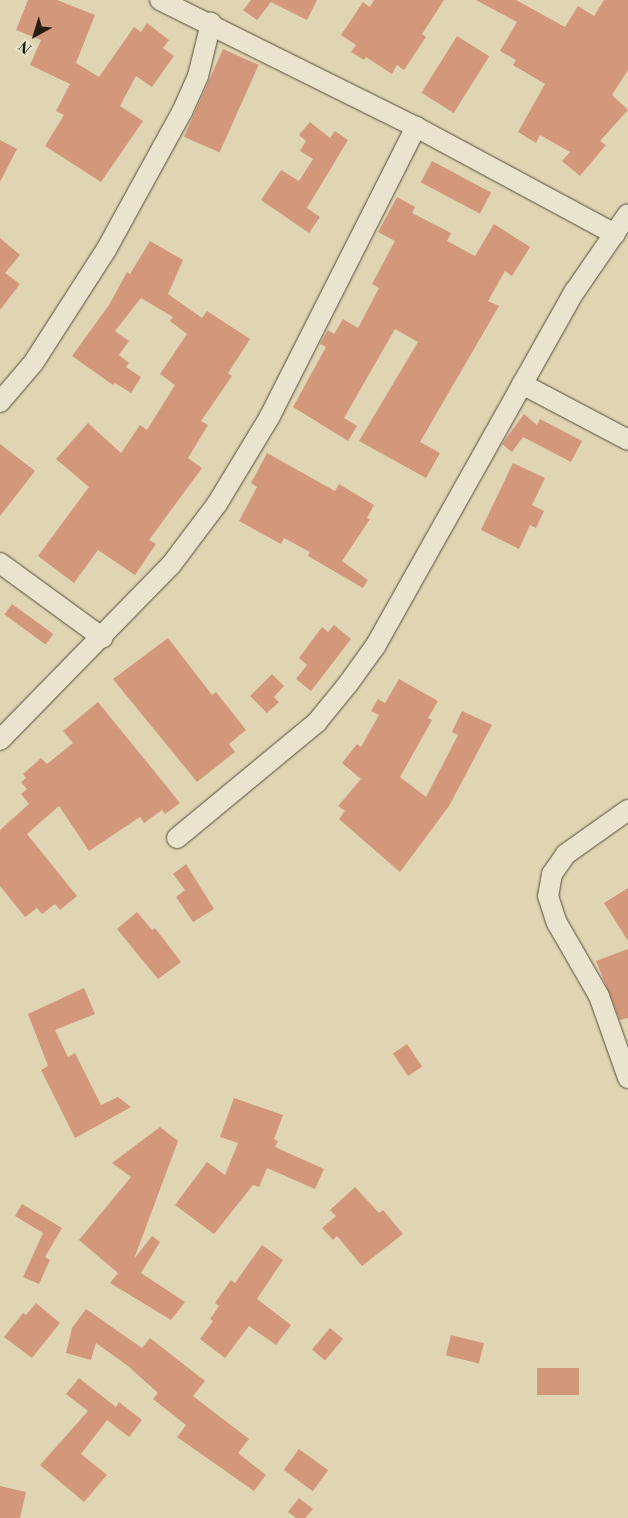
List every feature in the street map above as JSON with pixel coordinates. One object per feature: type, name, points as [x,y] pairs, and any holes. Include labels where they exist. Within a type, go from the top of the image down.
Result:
[{"type":"street","points":[[160,0],[211,23],[416,127],[615,234]]},
{"type":"street","points":[[0,402],[34,362],[106,250],[182,112],[198,76],[211,23]]},
{"type":"street","points":[[0,740],[103,638],[171,565],[222,496],[270,416],[416,127]]},
{"type":"street","points":[[178,838],[317,722],[348,684],[376,645],[575,291],[628,214]]},
{"type":"street","points":[[522,384],[628,440]]},
{"type":"street","points":[[0,563],[103,638]]},
{"type":"street","points":[[628,810],[566,854],[552,874],[548,896],[557,923],[599,996],[628,1078]]},
{"type":"building","points":[[28,0],[57,0],[95,15],[76,63],[99,77],[134,27],[141,32],[147,23],[169,40],[163,48],[174,56],[152,87],[136,76],[120,106],[143,121],[101,182],[45,146],[64,115],[56,111],[70,84],[30,65],[41,40],[16,30]]},
{"type":"building","points":[[251,0],[317,0],[307,20],[271,2],[257,20],[243,10]]},
{"type":"building","points":[[374,0],[444,0],[422,34],[426,37],[404,70],[397,65],[392,74],[366,57],[364,60],[351,52],[356,45],[341,35],[363,2],[370,7]]},
{"type":"building","points":[[476,0],[516,0],[565,27],[578,6],[594,16],[604,0],[628,0],[628,70],[612,95],[628,110],[600,141],[606,145],[580,176],[562,161],[570,152],[540,135],[536,143],[518,132],[545,84],[513,65],[516,60],[500,51],[517,22]]},
{"type":"building","points":[[457,36],[489,56],[454,113],[421,93]]},
{"type":"building","points":[[223,49],[259,65],[220,153],[184,137]]},
{"type":"building","points":[[310,122],[330,138],[335,131],[348,140],[307,208],[320,217],[309,233],[261,200],[281,170],[299,181],[313,159],[300,151],[306,141],[299,135]]},
{"type":"building","points":[[0,140],[17,149],[0,182]]},
{"type":"building","points":[[432,161],[491,192],[480,214],[421,182]]},
{"type":"building","points":[[397,197],[415,207],[412,213],[451,233],[447,241],[475,256],[494,224],[530,247],[512,276],[505,271],[488,301],[499,306],[420,442],[440,453],[426,478],[359,441],[418,342],[395,329],[344,418],[357,426],[348,441],[293,407],[326,347],[320,344],[328,330],[334,334],[343,319],[358,328],[379,288],[372,284],[395,241],[378,232]]},
{"type":"building","points":[[0,238],[20,255],[5,273],[20,284],[0,310]]},
{"type":"building","points":[[150,241],[183,260],[168,294],[202,318],[207,311],[250,339],[228,373],[232,376],[201,421],[208,425],[188,458],[202,468],[149,540],[156,544],[135,575],[98,550],[74,583],[38,556],[89,487],[56,459],[88,423],[121,453],[140,425],[147,430],[175,385],[160,374],[187,334],[170,321],[173,317],[141,298],[115,331],[129,341],[119,355],[129,363],[126,367],[141,377],[131,393],[115,383],[113,385],[72,356],[109,305],[127,272],[130,274]]},
{"type":"building","points":[[524,414],[537,425],[540,419],[582,441],[571,462],[523,437],[512,452],[502,444]]},
{"type":"building","points":[[0,444],[35,471],[0,516]]},
{"type":"building","points":[[267,453],[335,491],[339,484],[374,505],[367,518],[370,519],[342,561],[368,580],[363,588],[308,556],[310,552],[284,538],[281,544],[239,521],[257,487],[251,483]]},
{"type":"building","points":[[513,463],[545,478],[532,505],[544,511],[536,528],[530,525],[519,549],[481,530]]},
{"type":"building","points":[[12,604],[53,634],[46,644],[4,615]]},
{"type":"building","points":[[334,625],[351,639],[311,691],[296,679],[307,665],[299,658],[322,627],[328,632]]},
{"type":"building","points":[[168,638],[212,695],[216,692],[246,730],[229,744],[235,752],[197,782],[113,679]]},
{"type":"building","points":[[272,674],[284,686],[274,697],[279,702],[267,713],[250,696]]},
{"type":"building","points":[[399,679],[438,701],[428,718],[432,720],[400,777],[426,797],[458,735],[452,732],[462,711],[492,725],[449,806],[400,872],[339,819],[345,811],[338,806],[361,779],[342,763],[357,744],[361,747],[379,715],[371,711],[378,699],[385,703]]},
{"type":"building","points":[[98,702],[180,803],[165,814],[162,810],[144,823],[140,817],[89,851],[59,806],[27,834],[77,896],[60,910],[55,904],[42,914],[37,908],[25,917],[0,886],[0,830],[29,804],[21,794],[27,789],[21,782],[26,778],[23,774],[41,758],[47,764],[73,743],[63,731]]},
{"type":"building","points":[[186,864],[214,909],[193,922],[176,897],[185,890],[173,874]]},
{"type":"building","points":[[628,888],[628,941],[604,903]]},
{"type":"building","points":[[137,912],[152,930],[155,928],[181,962],[158,979],[117,929]]},
{"type":"building","points":[[628,949],[628,1018],[620,1020],[596,961]]},
{"type":"building","points":[[84,988],[95,1014],[55,1030],[68,1057],[75,1053],[101,1105],[118,1097],[131,1107],[75,1138],[41,1070],[48,1066],[28,1014]]},
{"type":"building","points":[[407,1044],[422,1066],[408,1076],[393,1054]]},
{"type":"building","points":[[234,1098],[283,1115],[274,1139],[278,1141],[275,1147],[324,1169],[315,1189],[267,1168],[259,1187],[253,1185],[214,1234],[175,1205],[207,1162],[225,1175],[238,1143],[220,1137]]},
{"type":"building","points":[[160,1127],[178,1141],[134,1259],[152,1236],[160,1242],[141,1273],[185,1302],[171,1320],[110,1283],[118,1273],[79,1240],[131,1177],[112,1163]]},
{"type":"building","points":[[355,1187],[379,1213],[383,1210],[403,1234],[362,1266],[337,1236],[333,1240],[322,1228],[336,1216],[330,1210]]},
{"type":"building","points":[[22,1204],[62,1228],[45,1257],[50,1260],[39,1284],[23,1277],[43,1233],[15,1216]]},
{"type":"building","points":[[262,1245],[283,1260],[257,1299],[291,1325],[276,1345],[249,1326],[225,1358],[200,1339],[213,1321],[210,1319],[219,1306],[215,1303],[231,1280],[235,1283]]},
{"type":"building","points":[[36,1303],[60,1323],[32,1358],[4,1337],[23,1313],[26,1315]]},
{"type":"building","points":[[86,1309],[142,1348],[150,1338],[205,1381],[193,1396],[249,1439],[238,1453],[266,1475],[254,1491],[177,1437],[186,1425],[153,1399],[158,1393],[128,1366],[96,1343],[91,1360],[66,1353],[72,1328]]},
{"type":"building","points":[[330,1328],[343,1339],[325,1360],[312,1349]]},
{"type":"building","points":[[451,1335],[484,1343],[479,1364],[446,1355]]},
{"type":"building","points":[[537,1368],[579,1368],[579,1395],[537,1395]]},
{"type":"building","points":[[79,1378],[116,1407],[119,1402],[142,1420],[129,1437],[107,1420],[81,1454],[107,1475],[84,1502],[40,1465],[88,1411],[66,1394]]},
{"type":"building","points":[[299,1449],[328,1470],[313,1491],[284,1470]]},
{"type":"building","points":[[0,1486],[26,1492],[20,1518],[0,1518]]},
{"type":"building","points":[[299,1498],[313,1509],[305,1518],[296,1518],[288,1512]]}]
